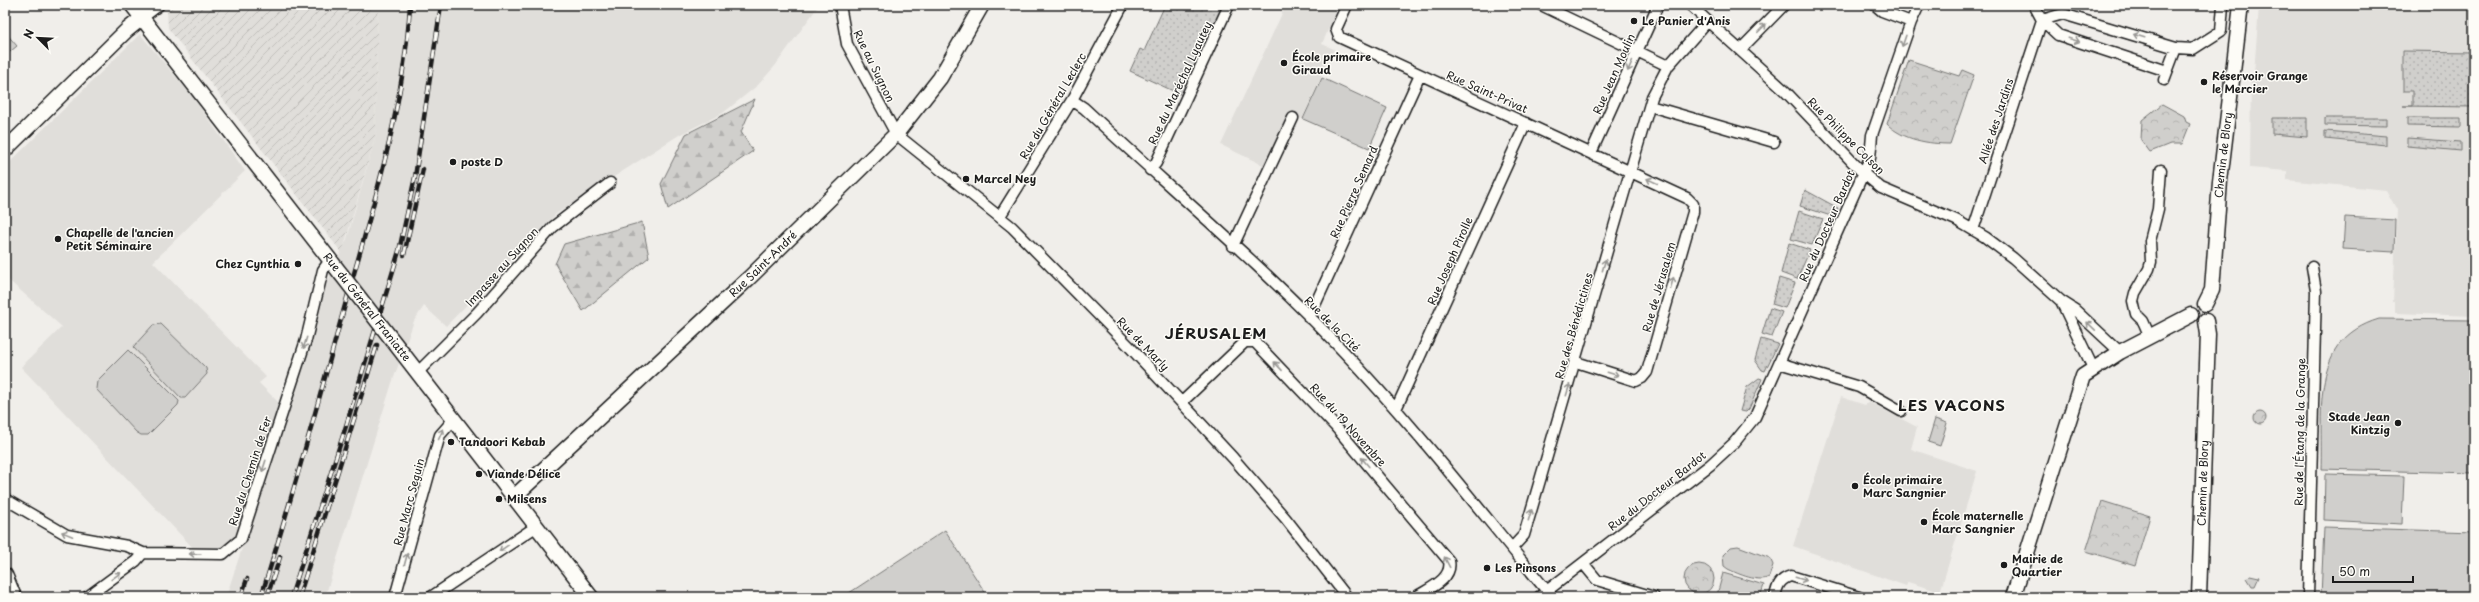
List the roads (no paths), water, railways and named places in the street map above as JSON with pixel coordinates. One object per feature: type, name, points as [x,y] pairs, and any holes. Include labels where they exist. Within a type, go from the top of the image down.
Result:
[{"type":"street","name":"Rue du Général Franiatte","points":[[132,5],[591,597]]},
{"type":"street","points":[[5,150],[127,30],[159,5]]},
{"type":"street","name":"Rue au Sugnon","points":[[840,5],[847,44],[896,134]]},
{"type":"street","name":"Rue Saint-André","points":[[514,497],[749,278],[896,134],[940,78],[982,5]]},
{"type":"street","name":"Rue du Général Leclerc","points":[[1000,216],[1072,100],[1123,5]]},
{"type":"street","name":"Rue du Maréchal Lyautey","points":[[1150,170],[1156,163],[1229,5]]},
{"type":"street","name":"Rue Saint-Privat","points":[[1347,5],[1336,29],[1336,33],[1339,37],[1630,171]]},
{"type":"street","points":[[1541,5],[1638,50],[1668,66]]},
{"type":"street","name":"Rue Jean Moulin","points":[[1591,153],[1658,5]]},
{"type":"street","name":"Rue Philippe Colson","points":[[1690,5],[1785,91],[1863,174],[1885,190],[1929,208],[1974,230],[2014,258],[2061,301],[2075,310],[2120,352]]},
{"type":"street","points":[[1740,50],[1784,5]]},
{"type":"street","points":[[1875,5],[1882,11],[1910,22]]},
{"type":"street","name":"Rue du Docteur Bardot","points":[[1543,594],[1703,471],[1734,442],[1755,417],[1871,154],[1872,135],[1910,22],[1919,5]]},
{"type":"street","points":[[2034,5],[2042,20],[2058,35],[2166,76],[2176,48]]},
{"type":"street","points":[[2042,20],[2063,14],[2176,48],[2193,49],[2221,31],[2224,5]]},
{"type":"street","name":"Chemin de Blory","points":[[2205,304],[2212,290],[2220,181],[2241,5]]},
{"type":"street","name":"Allée des Jardins","points":[[1974,230],[2042,20]]},
{"type":"street","name":"Rue des Bénédictines","points":[[1512,548],[1524,535],[1576,362],[1630,171],[1658,84],[1668,66],[1707,22]]},
{"type":"street","name":"Rue Pierre Semard","points":[[1309,318],[1420,75]]},
{"type":"street","name":"Rue de la Cité","points":[[1072,100],[1084,108],[1233,246],[1343,351],[1396,409],[1401,418],[1512,548],[1543,594]]},
{"type":"street","points":[[1650,106],[1774,142]]},
{"type":"street","points":[[1233,246],[1293,118]]},
{"type":"street","name":"Rue Joseph Pirolle","points":[[1396,409],[1526,123]]},
{"type":"street","name":"Rue de Marly","points":[[896,134],[1000,216],[1128,345],[1182,402],[1286,519],[1346,597]]},
{"type":"street","points":[[2150,337],[2143,321],[2136,314],[2133,301],[2135,293],[2149,269],[2151,262],[2150,241],[2158,209],[2161,170]]},
{"type":"street","name":"Rue de Jérusalem","points":[[1576,362],[1636,381],[1642,378],[1646,372],[1693,212],[1693,204],[1687,198],[1630,171]]},
{"type":"street","name":"Impasse au Sugnon","points":[[418,373],[477,313],[553,227],[610,183]]},
{"type":"street","name":"Rue du Chemin de Fer","points":[[5,499],[67,535],[127,546],[143,553],[223,554],[240,540],[306,340],[313,305],[323,270],[330,260]]},
{"type":"street","name":"Rue de l'Étang de la Grange","points":[[2308,597],[2316,291],[2312,267]]},
{"type":"street","name":"Rue Philippe Colson","points":[[2061,301],[2093,368]]},
{"type":"street","points":[[2196,304],[2205,304],[2210,313],[2206,321],[2197,321],[2191,315],[2192,308],[2196,304]]},
{"type":"street","points":[[2013,597],[2083,376],[2093,368],[2120,352],[2191,315]]},
{"type":"street","name":"Chemin de Blory","points":[[2199,597],[2208,334],[2206,321]]},
{"type":"street","name":"Rue du 19 Novembre","points":[[1182,402],[1245,342],[1255,342],[1334,426],[1449,561],[1451,569],[1447,576],[1416,597]]},
{"type":"street","points":[[1779,363],[1859,387],[1901,411]]},
{"type":"street","name":"Rue Marc Seguin","points":[[395,597],[440,435],[454,419]]},
{"type":"street","points":[[431,597],[536,526]]},
{"type":"street","points":[[87,597],[136,561],[143,553]]},
{"type":"street","points":[[1583,563],[1597,580],[1654,597]]},
{"type":"street","points":[[5,576],[14,597]]},
{"type":"street","points":[[1774,597],[1777,586],[1783,578],[1791,576],[1859,597]]},
{"type":"railway","points":[[261,597],[304,451],[386,156],[401,81],[407,43],[410,5]]},
{"type":"railway","points":[[291,597],[346,426],[399,251],[415,177],[441,5]]},
{"type":"railway","points":[[404,255],[423,169]]},
{"type":"railway","points":[[299,597],[377,345]]},
{"type":"railway","points":[[267,597],[280,557]]},
{"type":"railway","points":[[241,597],[247,579]]},
{"type":"place","name":"Le Panier d'Anis","points":[[1634,21]]},
{"type":"place","name":"École primaire Giraud","points":[[1284,63]]},
{"type":"place","name":"Réservoir Grange le Mercier","points":[[2204,82]]},
{"type":"place","name":"poste D","points":[[453,162]]},
{"type":"place","name":"Marcel Ney","points":[[966,179]]},
{"type":"place","name":"Chapelle de l'ancien Petit Séminaire","points":[[58,239]]},
{"type":"place","name":"Chez Cynthia","points":[[298,264]]},
{"type":"place","name":"Stade Jean Kintzig","points":[[2398,423]]},
{"type":"place","name":"Tandoori Kebab","points":[[451,442]]},
{"type":"place","name":"Viande Délice","points":[[479,474]]},
{"type":"place","name":"École primaire Marc Sangnier","points":[[1855,486]]},
{"type":"place","name":"Milsens","points":[[499,499]]},
{"type":"place","name":"École maternelle Marc Sangnier","points":[[1924,522]]},
{"type":"place","name":"Mairie de Quartier","points":[[2004,565]]},
{"type":"place","name":"Les Pinsons","points":[[1487,568]]},
{"type":"district","name":"JÉRUSALEM","points":[[1216,334]]},
{"type":"district","name":"LES VACONS","points":[[1952,406]]}]
